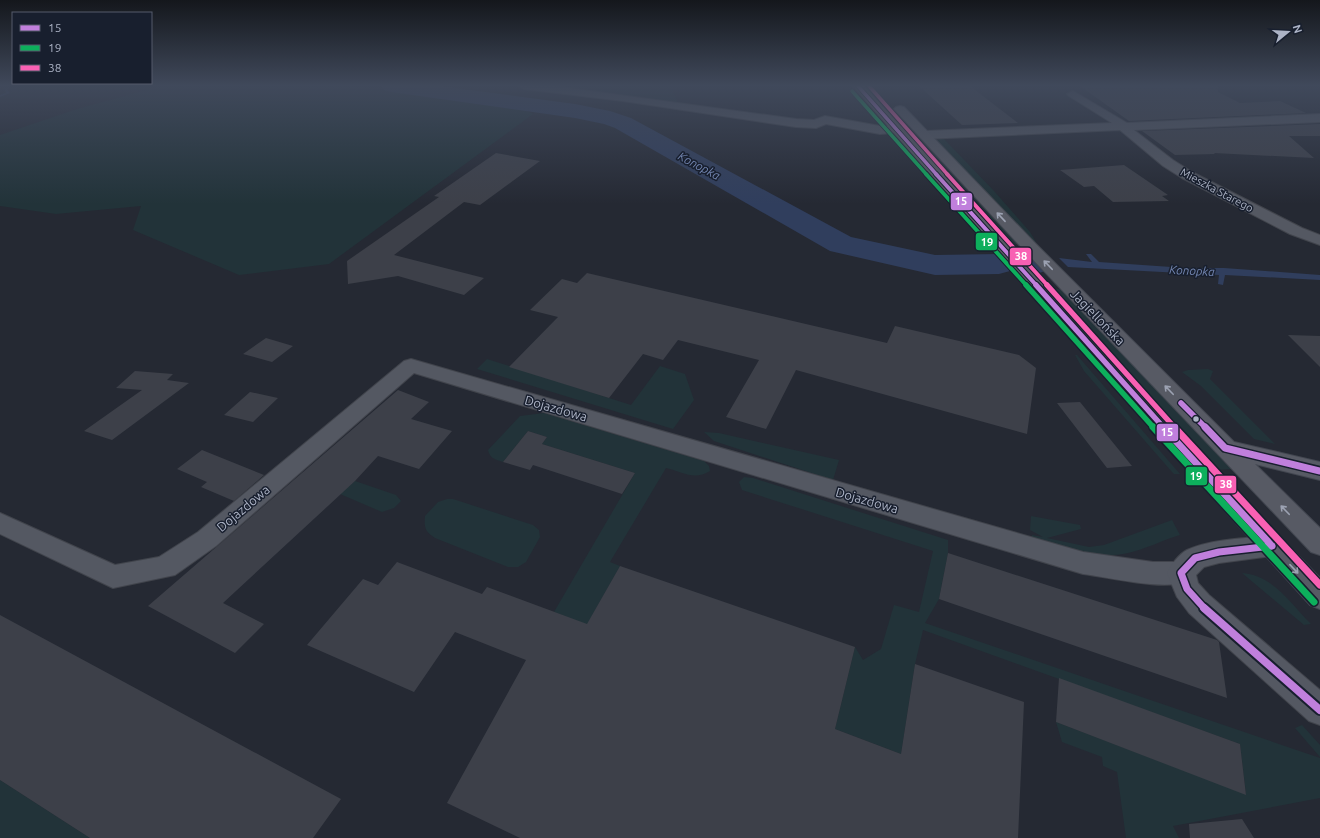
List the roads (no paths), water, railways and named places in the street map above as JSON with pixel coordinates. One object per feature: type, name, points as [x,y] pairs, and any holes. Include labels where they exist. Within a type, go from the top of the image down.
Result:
[{"type":"main road","name":"Jagiellońska","points":[[894,125],[1194,462],[1320,597]]},
{"type":"main road","name":"Jagiellońska","points":[[915,125],[1028,245],[1225,448],[1318,537]]},
{"type":"main road","points":[[1225,448],[1320,471]]},
{"type":"street","points":[[853,125],[880,130],[898,129]]},
{"type":"street","name":"Mieszka Starego","points":[[1121,125],[1168,163],[1187,175],[1296,231],[1320,240]]},
{"type":"street","points":[[925,136],[1165,125]]},
{"type":"street","name":"Dojazdowa","points":[[0,523],[113,577],[165,567],[206,539],[411,365],[1083,564],[1152,573],[1181,574]]},
{"type":"street","points":[[1272,546],[1219,552],[1195,558],[1181,574],[1187,589],[1199,604],[1320,710]]},
{"type":"water","points":[[1086,254],[1091,254],[1099,262],[1186,268],[1224,268],[1320,275],[1320,280],[1225,275],[1223,285],[1218,284],[1219,275],[1068,267],[1059,258],[1092,262]]},
{"type":"waterway","name":"Konopka","points":[[627,125],[841,244],[935,265],[999,264]]},
{"type":"waterway","name":"Konopka","points":[[1029,264],[1035,264]]}]
